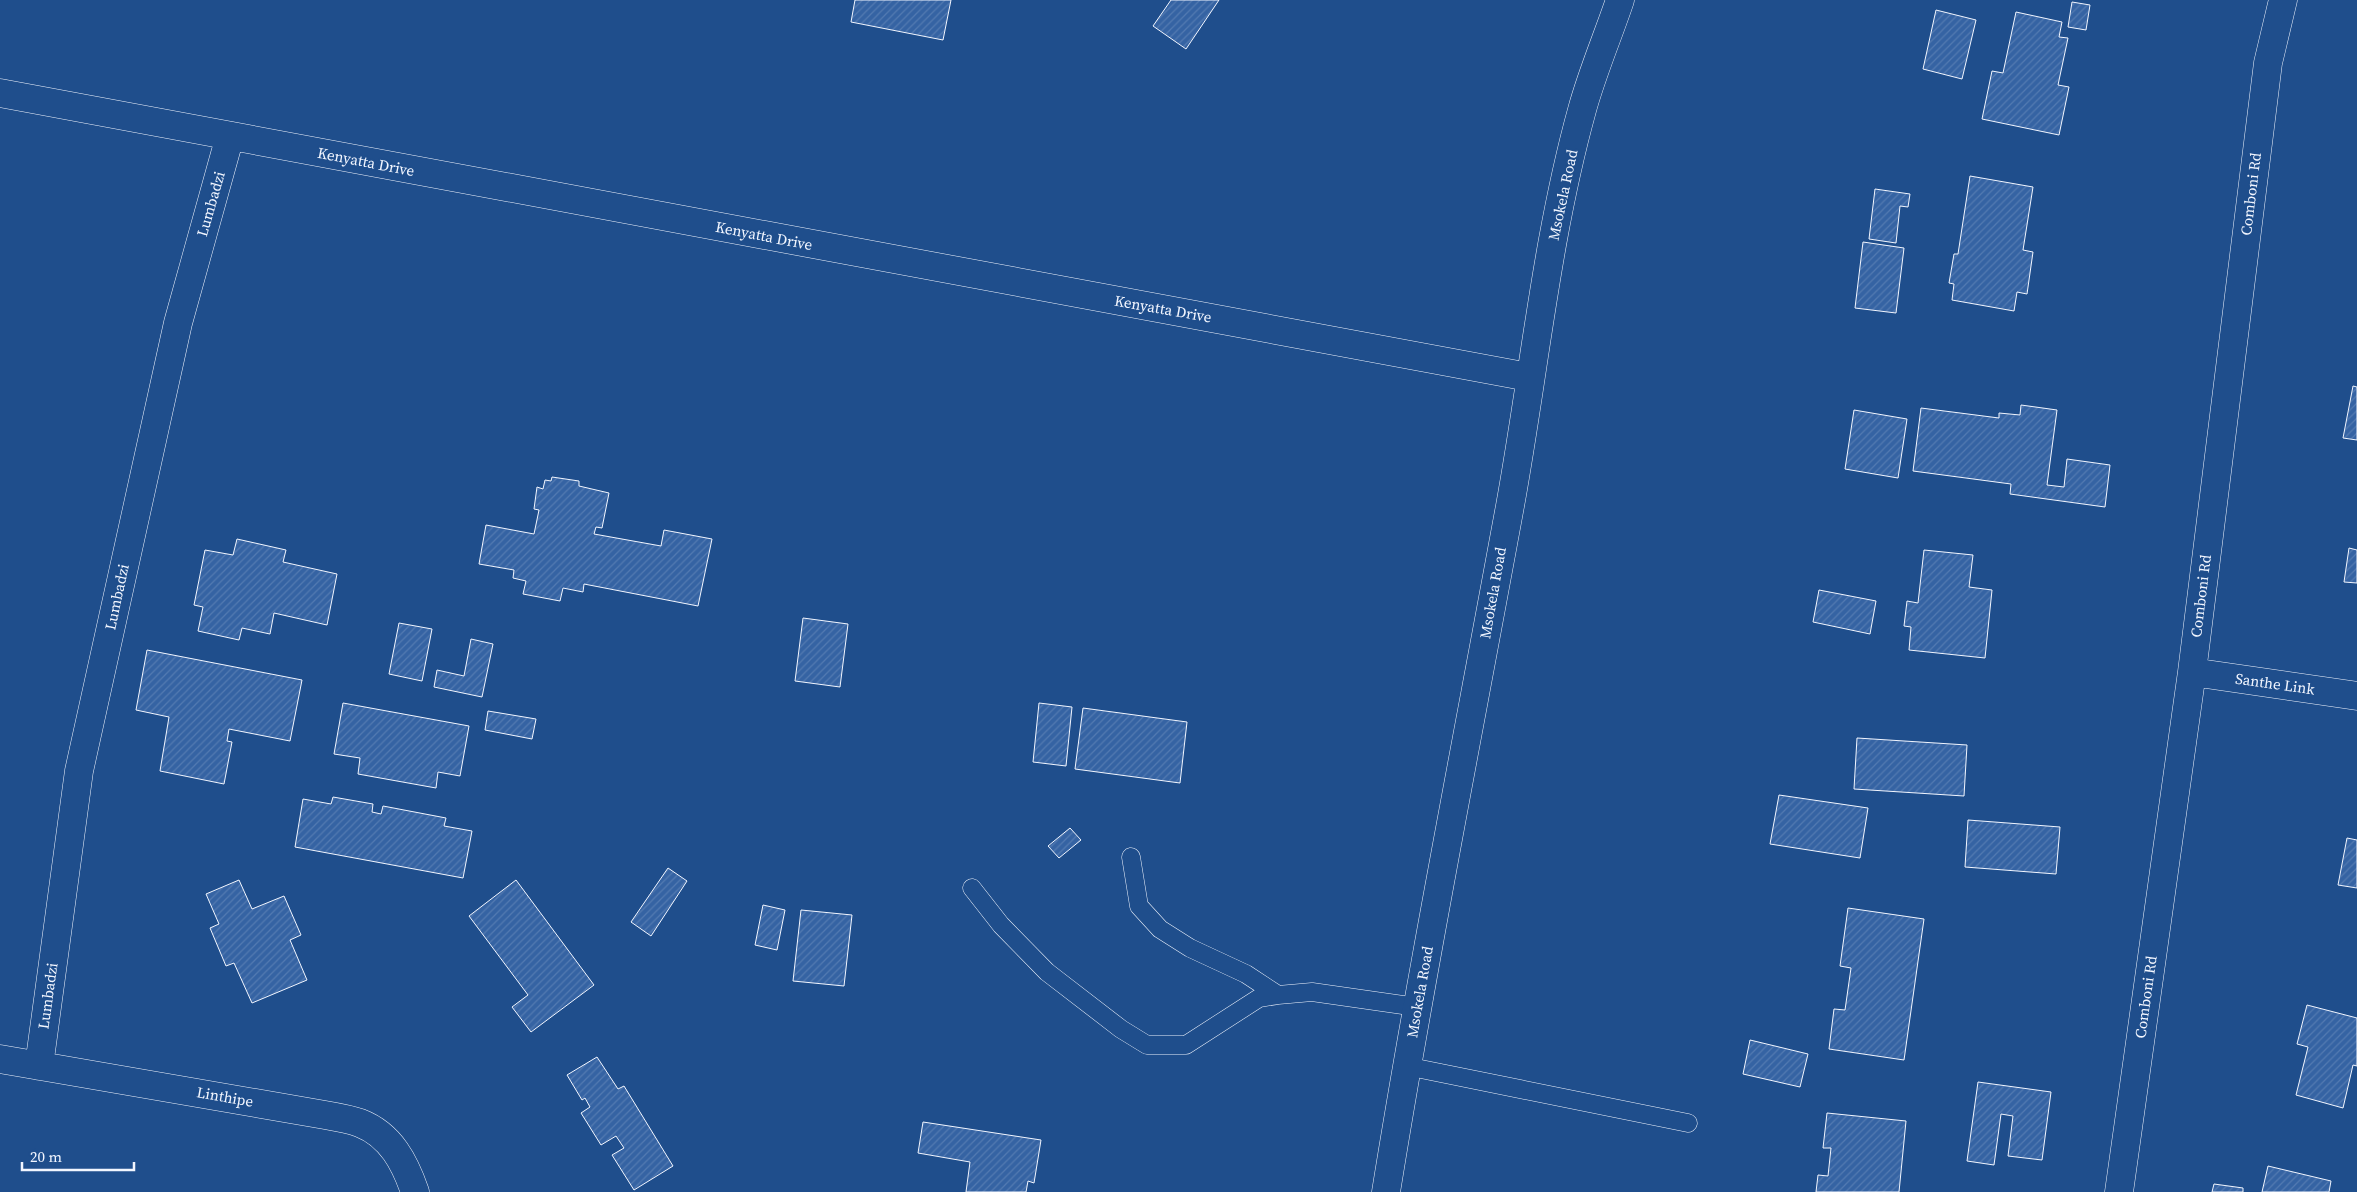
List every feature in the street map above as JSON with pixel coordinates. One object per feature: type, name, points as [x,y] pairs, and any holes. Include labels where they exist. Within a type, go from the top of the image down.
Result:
[{"type":"street","name":"Msokela Road","points":[[1386,1192],[1406,1066],[1510,501],[1529,377],[1559,206],[1582,108],[1620,0]]},
{"type":"street","name":"Comboni Rd","points":[[2119,1192],[2192,672],[2268,63],[2283,0]]},
{"type":"street","name":"Kenyatta Drive","points":[[0,93],[1529,377]]},
{"type":"street","name":"Lumbadzi","points":[[38,1066],[79,770],[178,322],[230,136]]},
{"type":"street","name":"Santhe Link","points":[[2192,672],[2357,696]]},
{"type":"street","name":"Linthipe","points":[[0,1058],[361,1123],[386,1139],[405,1164],[415,1192]]},
{"type":"lane","points":[[1131,857],[1139,906],[1160,929],[1190,948],[1246,974],[1278,995]]},
{"type":"lane","points":[[972,888],[1001,925],[1046,972],[1121,1029],[1147,1045],[1186,1045],[1259,998],[1278,995],[1312,992],[1417,1007]]},
{"type":"lane","points":[[1406,1066],[1688,1123]]},
{"type":"building","points":[[855,0],[951,0],[943,40],[851,22]]},
{"type":"building","points":[[1171,0],[1219,0],[1186,49],[1153,26]]},
{"type":"building","points":[[2072,2],[2090,5],[2086,30],[2068,27]]},
{"type":"building","points":[[1936,10],[1976,20],[1962,79],[1923,69]]},
{"type":"building","points":[[2016,12],[2062,22],[2059,37],[2068,38],[2058,85],[2069,87],[2059,135],[1982,119],[1992,71],[2003,73]]},
{"type":"building","points":[[1970,176],[2033,187],[2023,250],[2033,252],[2027,294],[2017,292],[2014,311],[1952,300],[1954,284],[1949,283],[1954,254],[1958,254]]},
{"type":"building","points":[[1875,189],[1910,194],[1908,207],[1900,206],[1896,243],[1869,239]]},
{"type":"building","points":[[1863,242],[1904,248],[1896,313],[1855,308]]},
{"type":"building","points":[[2353,386],[2357,387],[2357,440],[2343,438]]},
{"type":"building","points":[[2021,405],[2057,410],[2047,485],[2064,487],[2067,459],[2110,465],[2105,507],[2010,494],[2011,484],[1913,471],[1921,408],[1999,418],[1999,413],[2020,415]]},
{"type":"building","points":[[1854,410],[1907,419],[1898,478],[1845,469]]},
{"type":"building","points":[[552,477],[579,481],[579,486],[609,493],[602,528],[596,527],[594,534],[661,546],[664,530],[712,539],[698,606],[584,584],[583,592],[563,588],[560,601],[523,594],[526,581],[513,578],[514,570],[479,564],[486,525],[534,534],[539,510],[534,509],[537,487],[543,489],[545,480],[551,481]]},
{"type":"building","points":[[237,539],[286,550],[283,562],[337,574],[327,625],[274,613],[270,634],[242,628],[239,640],[198,631],[203,607],[194,605],[205,550],[233,555]]},
{"type":"building","points":[[2349,548],[2357,550],[2357,583],[2344,582]]},
{"type":"building","points":[[1924,550],[1973,555],[1969,587],[1992,590],[1985,658],[1909,650],[1911,627],[1904,626],[1907,601],[1918,603]]},
{"type":"building","points":[[1819,590],[1876,601],[1870,634],[1813,622]]},
{"type":"building","points":[[803,618],[848,624],[840,687],[795,681]]},
{"type":"building","points":[[399,623],[432,629],[422,681],[389,674]]},
{"type":"building","points":[[471,639],[493,644],[482,697],[434,687],[437,670],[464,676]]},
{"type":"building","points":[[147,650],[302,680],[290,741],[229,729],[227,741],[232,742],[224,784],[160,771],[169,717],[136,710]]},
{"type":"building","points":[[343,703],[469,726],[460,776],[438,772],[436,788],[358,774],[360,758],[334,754]]},
{"type":"building","points":[[1039,703],[1072,707],[1066,766],[1033,762]]},
{"type":"building","points":[[1083,708],[1187,722],[1180,783],[1075,769]]},
{"type":"building","points":[[488,711],[536,719],[532,739],[485,730]]},
{"type":"building","points":[[1857,738],[1967,745],[1964,796],[1854,789]]},
{"type":"building","points":[[1779,795],[1868,808],[1860,858],[1770,844]]},
{"type":"building","points":[[333,797],[373,804],[372,812],[381,814],[383,806],[446,818],[444,826],[472,831],[463,878],[295,847],[303,799],[331,804]]},
{"type":"building","points":[[1968,820],[2060,827],[2056,874],[1965,867]]},
{"type":"building","points":[[1070,828],[1081,840],[1059,858],[1048,846]]},
{"type":"building","points":[[2347,838],[2357,840],[2357,888],[2338,885]]},
{"type":"building","points":[[668,868],[687,881],[651,936],[631,922]]},
{"type":"building","points":[[239,880],[252,909],[284,896],[301,935],[290,940],[307,980],[252,1003],[234,963],[226,966],[210,928],[219,924],[206,894]]},
{"type":"building","points":[[516,880],[594,985],[531,1032],[512,1007],[528,995],[469,916]]},
{"type":"building","points":[[763,905],[785,910],[777,950],[755,945]]},
{"type":"building","points":[[1848,908],[1924,919],[1904,1060],[1829,1049],[1834,1009],[1845,1010],[1851,968],[1840,966]]},
{"type":"building","points":[[801,910],[852,915],[844,986],[793,981]]},
{"type":"building","points":[[2307,1005],[2357,1018],[2357,1066],[2353,1065],[2343,1108],[2296,1095],[2308,1047],[2297,1044]]},
{"type":"building","points":[[1750,1040],[1808,1054],[1800,1087],[1743,1074]]},
{"type":"building","points":[[597,1057],[618,1089],[624,1086],[673,1166],[634,1190],[612,1155],[624,1148],[616,1136],[601,1145],[581,1113],[590,1107],[585,1098],[582,1100],[567,1075]]},
{"type":"building","points":[[1978,1082],[2051,1092],[2042,1160],[2008,1156],[2013,1116],[2001,1114],[1994,1165],[1967,1161]]},
{"type":"building","points":[[1827,1113],[1906,1121],[1899,1192],[1816,1192],[1818,1175],[1828,1176],[1831,1148],[1823,1148]]},
{"type":"building","points":[[923,1122],[1041,1140],[1034,1183],[1028,1181],[1026,1192],[966,1192],[970,1162],[918,1153]]},
{"type":"building","points":[[2268,1166],[2331,1181],[2329,1192],[2262,1192]]},
{"type":"building","points":[[2214,1184],[2243,1188],[2243,1192],[2212,1192]]}]
